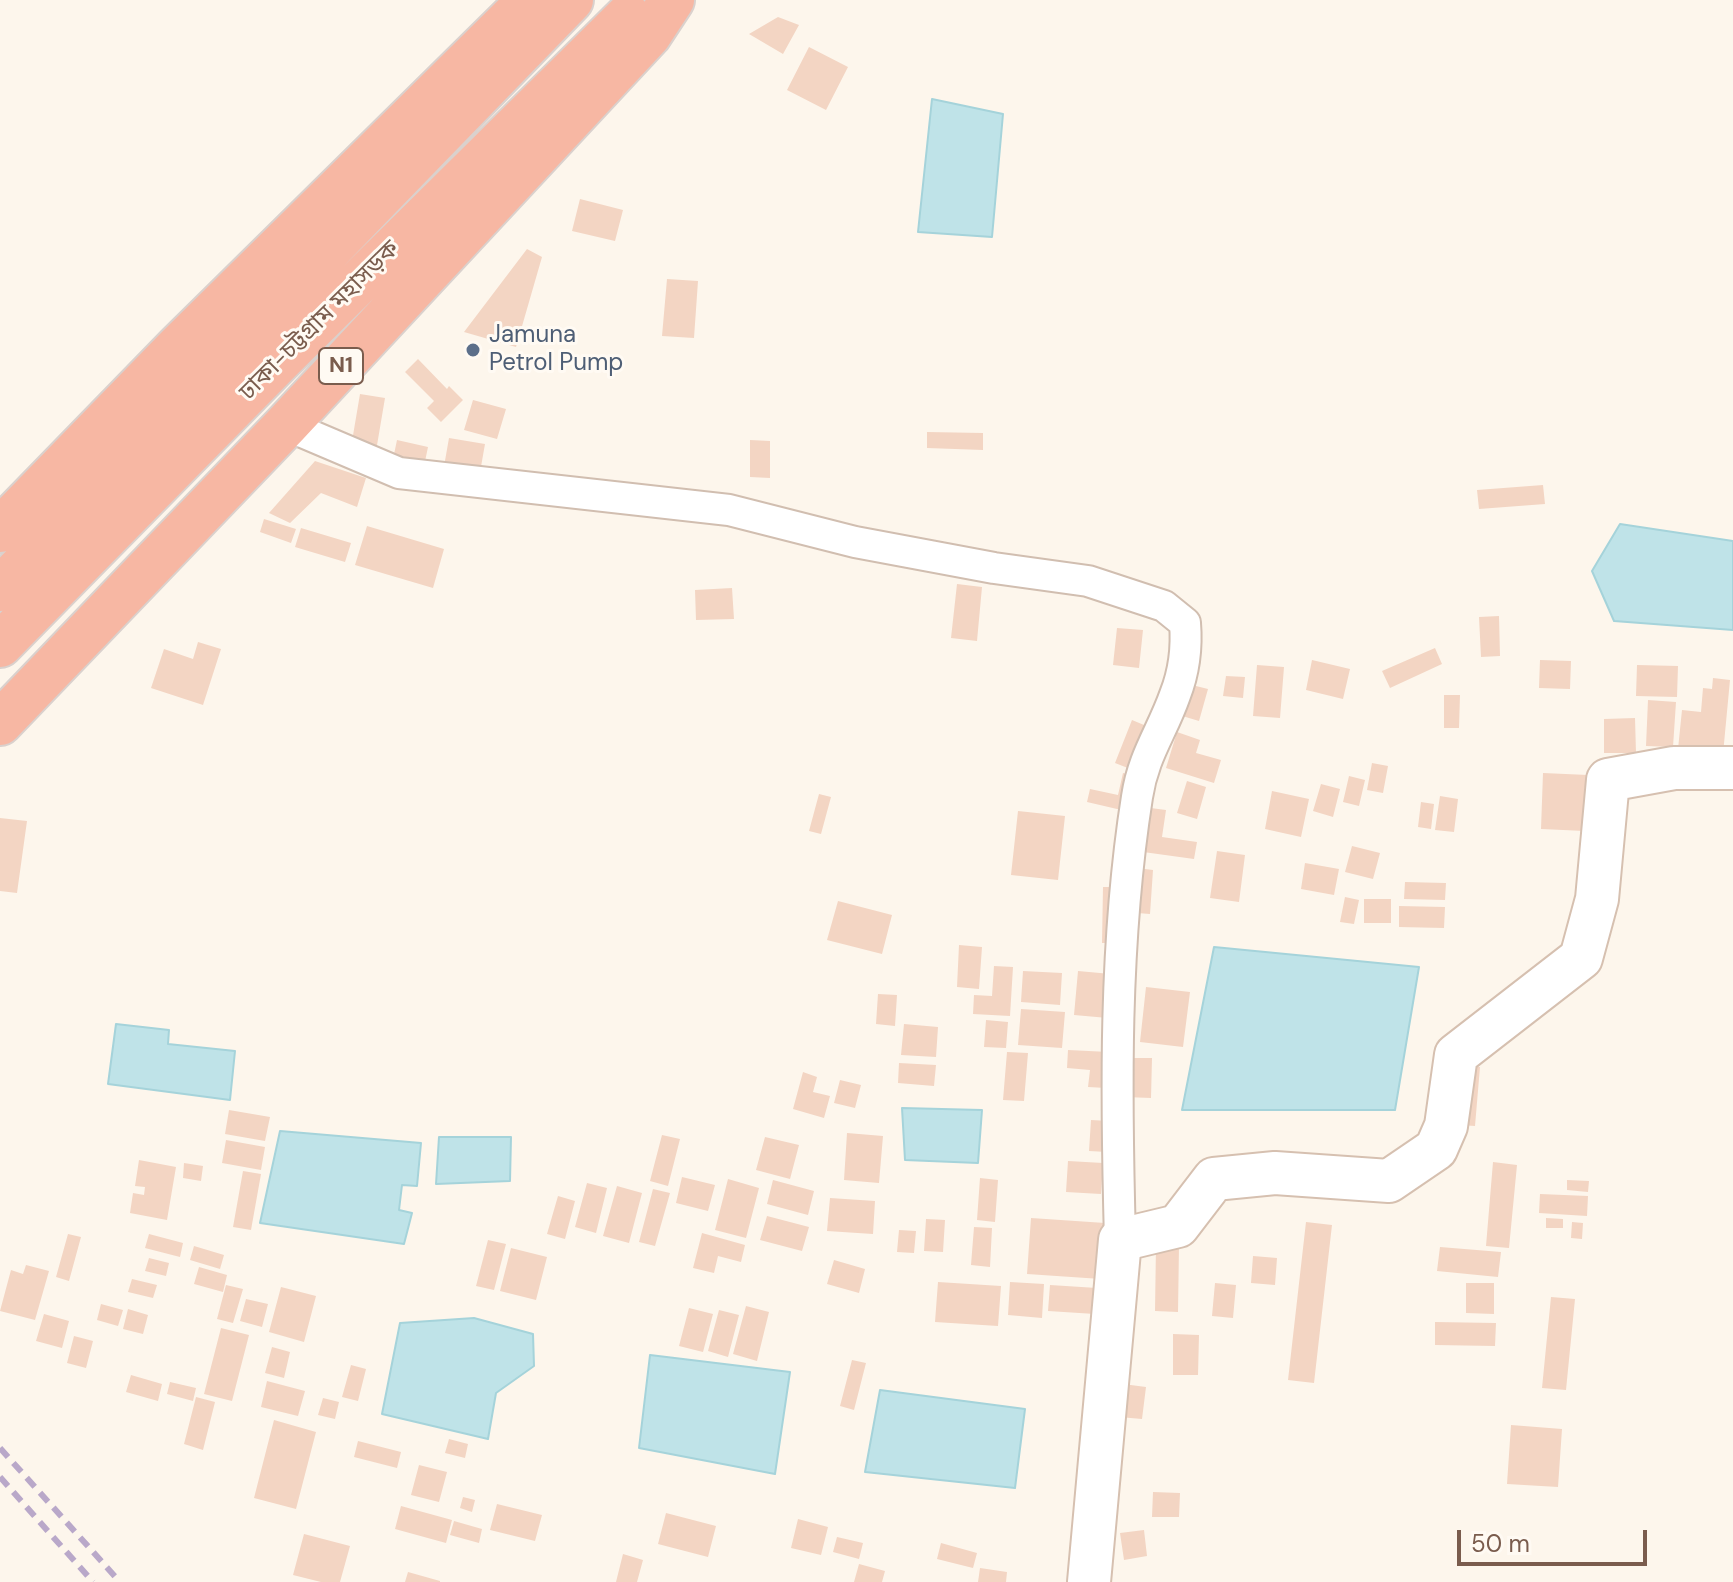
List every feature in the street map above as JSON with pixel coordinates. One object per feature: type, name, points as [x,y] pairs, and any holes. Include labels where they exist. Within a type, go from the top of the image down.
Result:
[{"type":"highway","name":"ঢাকা-চট্টগ্রাম মহাসড়ক","points":[[0,645],[277,363],[644,0]]},
{"type":"highway","name":"N1","points":[[0,723],[286,425],[649,35],[672,0]]},
{"type":"highway","name":"ঢাকা-চট্টগ্রাম মহাসড়ক","points":[[0,589],[553,4]]},
{"type":"highway","points":[[0,530],[178,347],[553,4]]},
{"type":"main road","points":[[1089,1582],[1120,1240],[1178,1226],[1214,1179],[1275,1173],[1389,1181],[1436,1149],[1446,1126],[1456,1055],[1581,958],[1597,899],[1608,780],[1674,768],[1733,768]]},
{"type":"street","points":[[286,425],[399,473],[729,510],[855,542],[994,568],[1088,581],[1164,606],[1175,613],[1185,623],[1184,660],[1175,697],[1141,772],[1127,866],[1116,1096],[1120,1240]]},
{"type":"water","points":[[932,99],[1003,114],[992,237],[918,232]]},
{"type":"water","points":[[1620,524],[1733,541],[1733,630],[1614,621],[1592,571]]},
{"type":"water","points":[[1214,947],[1419,967],[1395,1110],[1182,1110]]},
{"type":"water","points":[[116,1024],[169,1030],[168,1044],[235,1051],[230,1100],[108,1084]]},
{"type":"water","points":[[902,1108],[982,1110],[978,1163],[905,1160]]},
{"type":"water","points":[[280,1131],[421,1143],[417,1186],[402,1185],[399,1210],[412,1213],[404,1244],[260,1223]]},
{"type":"water","points":[[439,1137],[511,1137],[510,1181],[436,1184]]},
{"type":"water","points":[[474,1318],[533,1334],[534,1366],[496,1393],[488,1439],[382,1414],[400,1323]]},
{"type":"water","points":[[650,1355],[790,1372],[775,1474],[639,1448]]},
{"type":"water","points":[[880,1390],[1025,1409],[1015,1488],[865,1472]]},
{"type":"building","points":[[778,17],[799,25],[783,54],[749,34]]},
{"type":"building","points":[[809,47],[848,67],[826,110],[787,90]]},
{"type":"building","points":[[580,199],[623,210],[615,241],[572,231]]},
{"type":"building","points":[[527,249],[542,257],[516,347],[464,332]]},
{"type":"building","points":[[667,279],[698,281],[694,338],[662,336]]},
{"type":"building","points":[[418,359],[447,389],[449,386],[463,400],[441,422],[427,408],[434,401],[405,372]]},
{"type":"building","points":[[360,394],[385,398],[374,463],[349,459]]},
{"type":"building","points":[[473,400],[506,409],[497,439],[464,430]]},
{"type":"building","points":[[927,432],[983,433],[983,450],[927,448]]},
{"type":"building","points":[[449,438],[485,444],[479,478],[443,472]]},
{"type":"building","points":[[397,440],[428,447],[423,471],[392,464]]},
{"type":"building","points":[[750,440],[770,441],[770,478],[750,477]]},
{"type":"building","points":[[315,461],[366,478],[357,507],[321,493],[290,523],[269,513]]},
{"type":"building","points":[[1543,485],[1545,504],[1479,509],[1477,490]]},
{"type":"building","points":[[264,519],[296,529],[291,543],[260,532]]},
{"type":"building","points":[[367,526],[444,549],[433,588],[355,565]]},
{"type":"building","points":[[301,528],[351,543],[345,562],[295,547]]},
{"type":"building","points":[[957,584],[982,587],[977,641],[951,638]]},
{"type":"building","points":[[732,588],[734,619],[696,620],[695,590]]},
{"type":"building","points":[[1499,616],[1500,656],[1481,657],[1479,617]]},
{"type":"building","points":[[1117,628],[1143,630],[1139,668],[1113,665]]},
{"type":"building","points":[[198,642],[221,649],[203,705],[151,688],[164,649],[193,659]]},
{"type":"building","points":[[1435,648],[1442,664],[1390,688],[1382,671]]},
{"type":"building","points":[[1312,660],[1350,669],[1343,699],[1306,690]]},
{"type":"building","points":[[1540,660],[1571,661],[1570,689],[1539,688]]},
{"type":"building","points":[[1257,665],[1284,667],[1280,718],[1253,716]]},
{"type":"building","points":[[1637,665],[1678,666],[1677,697],[1636,696]]},
{"type":"building","points":[[1226,676],[1245,677],[1243,698],[1223,696]]},
{"type":"building","points":[[1713,678],[1730,680],[1723,754],[1678,749],[1682,710],[1701,712],[1703,688],[1712,689]]},
{"type":"building","points":[[1188,684],[1208,689],[1199,721],[1179,715]]},
{"type":"building","points":[[1444,695],[1460,695],[1459,728],[1444,728]]},
{"type":"building","points":[[1648,700],[1676,702],[1673,747],[1646,746]]},
{"type":"building","points":[[1635,718],[1636,753],[1604,753],[1604,719]]},
{"type":"building","points":[[1132,720],[1156,730],[1138,772],[1115,763]]},
{"type":"building","points":[[1177,732],[1200,740],[1196,753],[1221,760],[1214,783],[1166,768]]},
{"type":"building","points":[[1372,763],[1388,766],[1383,793],[1367,790]]},
{"type":"building","points":[[1123,773],[1138,777],[1130,812],[1087,802],[1090,789],[1118,795]]},
{"type":"building","points":[[1543,773],[1588,775],[1585,831],[1541,829]]},
{"type":"building","points":[[1349,776],[1365,780],[1359,806],[1343,802]]},
{"type":"building","points":[[1187,781],[1206,787],[1197,819],[1177,813]]},
{"type":"building","points":[[1321,784],[1340,789],[1333,817],[1313,811]]},
{"type":"building","points":[[1272,791],[1309,799],[1301,837],[1265,829]]},
{"type":"building","points":[[819,794],[831,797],[821,834],[809,831]]},
{"type":"building","points":[[1440,796],[1458,799],[1454,832],[1435,830]]},
{"type":"building","points":[[1421,802],[1434,804],[1431,829],[1418,827]]},
{"type":"building","points":[[1143,807],[1166,810],[1162,837],[1197,842],[1194,859],[1136,851]]},
{"type":"building","points":[[1018,811],[1065,816],[1058,880],[1011,875]]},
{"type":"building","points":[[0,818],[27,821],[17,893],[0,891]]},
{"type":"building","points":[[1352,846],[1380,853],[1373,879],[1345,872]]},
{"type":"building","points":[[1217,851],[1245,855],[1239,902],[1210,898]]},
{"type":"building","points":[[1305,863],[1339,869],[1334,895],[1301,889]]},
{"type":"building","points":[[1128,867],[1153,870],[1150,914],[1124,912]]},
{"type":"building","points":[[1405,882],[1446,883],[1445,900],[1404,899]]},
{"type":"building","points":[[1103,887],[1120,887],[1120,943],[1102,943]]},
{"type":"building","points":[[1345,897],[1359,900],[1354,924],[1340,922]]},
{"type":"building","points":[[1364,899],[1391,899],[1391,923],[1364,923]]},
{"type":"building","points":[[838,901],[892,915],[882,954],[827,940]]},
{"type":"building","points":[[1399,906],[1445,907],[1444,928],[1399,927]]},
{"type":"building","points":[[959,945],[982,947],[979,989],[957,987]]},
{"type":"building","points":[[994,966],[1013,967],[1010,1016],[973,1014],[974,995],[992,996]]},
{"type":"building","points":[[1023,971],[1062,973],[1060,1005],[1021,1002]]},
{"type":"building","points":[[1078,971],[1122,975],[1119,1019],[1074,1015]]},
{"type":"building","points":[[1146,987],[1190,992],[1183,1047],[1140,1042]]},
{"type":"building","points":[[878,994],[897,995],[895,1026],[876,1024]]},
{"type":"building","points":[[1021,1009],[1065,1012],[1062,1048],[1018,1045]]},
{"type":"building","points":[[986,1020],[1008,1022],[1006,1048],[984,1047]]},
{"type":"building","points":[[904,1024],[938,1027],[936,1057],[901,1055]]},
{"type":"building","points":[[1068,1050],[1109,1052],[1106,1088],[1088,1087],[1090,1070],[1067,1068]]},
{"type":"building","points":[[1007,1052],[1028,1053],[1024,1101],[1003,1100]]},
{"type":"building","points":[[1126,1058],[1152,1058],[1151,1098],[1125,1097]]},
{"type":"building","points":[[899,1063],[936,1065],[934,1086],[898,1083]]},
{"type":"building","points":[[1465,1065],[1480,1067],[1475,1126],[1460,1125]]},
{"type":"building","points":[[803,1072],[817,1077],[813,1092],[830,1096],[824,1118],[793,1109]]},
{"type":"building","points":[[840,1080],[861,1085],[855,1108],[834,1103]]},
{"type":"building","points":[[229,1110],[270,1117],[265,1141],[225,1134]]},
{"type":"building","points":[[1091,1120],[1109,1121],[1107,1152],[1089,1151]]},
{"type":"building","points":[[847,1133],[883,1136],[879,1183],[844,1180]]},
{"type":"building","points":[[662,1135],[680,1139],[668,1186],[650,1181]]},
{"type":"building","points":[[765,1137],[799,1145],[790,1179],[756,1170]]},
{"type":"building","points":[[226,1140],[265,1147],[261,1170],[222,1163]]},
{"type":"building","points":[[139,1160],[176,1167],[167,1220],[130,1213],[133,1193],[144,1195],[145,1187],[135,1186]]},
{"type":"building","points":[[1068,1161],[1103,1163],[1101,1194],[1066,1192]]},
{"type":"building","points":[[1493,1162],[1517,1165],[1509,1248],[1486,1246]]},
{"type":"building","points":[[184,1163],[203,1166],[201,1181],[183,1178]]},
{"type":"building","points":[[243,1171],[261,1174],[251,1230],[233,1227]]},
{"type":"building","points":[[682,1177],[715,1185],[708,1211],[676,1203]]},
{"type":"building","points":[[980,1178],[998,1180],[995,1222],[977,1220]]},
{"type":"building","points":[[728,1179],[759,1188],[746,1238],[715,1230]]},
{"type":"building","points":[[773,1180],[814,1191],[808,1215],[767,1204]]},
{"type":"building","points":[[1567,1180],[1589,1181],[1588,1192],[1567,1190]]},
{"type":"building","points":[[587,1183],[607,1188],[596,1233],[575,1227]]},
{"type":"building","points":[[617,1186],[642,1193],[629,1243],[603,1236]]},
{"type":"building","points":[[653,1189],[670,1193],[655,1246],[639,1242]]},
{"type":"building","points":[[1540,1194],[1588,1196],[1587,1216],[1539,1213]]},
{"type":"building","points":[[558,1196],[575,1201],[565,1239],[547,1234]]},
{"type":"building","points":[[830,1198],[875,1201],[873,1234],[827,1231]]},
{"type":"building","points":[[767,1216],[809,1227],[802,1251],[760,1240]]},
{"type":"building","points":[[1031,1218],[1105,1223],[1101,1279],[1027,1274]]},
{"type":"building","points":[[1546,1218],[1563,1219],[1563,1228],[1546,1228]]},
{"type":"building","points":[[926,1219],[945,1220],[943,1252],[924,1251]]},
{"type":"building","points":[[1306,1222],[1332,1225],[1314,1383],[1288,1380]]},
{"type":"building","points":[[1572,1222],[1583,1223],[1582,1239],[1571,1238]]},
{"type":"building","points":[[974,1227],[992,1228],[990,1267],[971,1265]]},
{"type":"building","points":[[899,1230],[916,1231],[914,1253],[897,1252]]},
{"type":"building","points":[[702,1233],[745,1245],[741,1262],[718,1256],[714,1273],[693,1268]]},
{"type":"building","points":[[68,1234],[81,1237],[69,1281],[56,1277]]},
{"type":"building","points":[[149,1234],[183,1243],[180,1257],[145,1248]]},
{"type":"building","points":[[488,1240],[506,1244],[494,1290],[476,1286]]},
{"type":"building","points":[[1156,1245],[1179,1246],[1178,1312],[1155,1311]]},
{"type":"building","points":[[194,1246],[224,1255],[220,1269],[190,1260]]},
{"type":"building","points":[[1440,1247],[1501,1252],[1498,1277],[1437,1271]]},
{"type":"building","points":[[511,1248],[547,1257],[536,1300],[500,1291]]},
{"type":"building","points":[[1253,1256],[1277,1258],[1275,1285],[1251,1283]]},
{"type":"building","points":[[149,1258],[169,1263],[166,1276],[145,1271]]},
{"type":"building","points":[[834,1260],[865,1269],[859,1293],[827,1284]]},
{"type":"building","points":[[26,1265],[49,1271],[35,1320],[0,1311],[11,1270],[23,1274]]},
{"type":"building","points":[[199,1267],[227,1275],[223,1292],[194,1284]]},
{"type":"building","points":[[132,1279],[157,1285],[153,1298],[128,1292]]},
{"type":"building","points":[[938,1282],[1001,1286],[998,1326],[935,1322]]},
{"type":"building","points":[[1010,1282],[1044,1284],[1042,1318],[1008,1315]]},
{"type":"building","points":[[1215,1283],[1236,1285],[1233,1318],[1212,1316]]},
{"type":"building","points":[[1466,1283],[1494,1283],[1494,1314],[1466,1313]]},
{"type":"building","points":[[226,1285],[243,1289],[233,1323],[217,1319]]},
{"type":"building","points":[[1050,1285],[1097,1288],[1095,1314],[1048,1311]]},
{"type":"building","points":[[281,1287],[316,1296],[304,1342],[269,1332]]},
{"type":"building","points":[[1551,1297],[1575,1299],[1566,1390],[1542,1388]]},
{"type":"building","points":[[246,1299],[268,1304],[262,1327],[240,1321]]},
{"type":"building","points":[[101,1304],[123,1310],[118,1326],[97,1320]]},
{"type":"building","points":[[746,1306],[769,1312],[757,1361],[733,1354]]},
{"type":"building","points":[[689,1308],[713,1314],[703,1352],[679,1346]]},
{"type":"building","points":[[128,1309],[148,1315],[143,1334],[123,1329]]},
{"type":"building","points":[[719,1310],[739,1315],[728,1357],[708,1351]]},
{"type":"building","points":[[44,1314],[69,1321],[62,1348],[36,1341]]},
{"type":"building","points":[[1435,1322],[1496,1323],[1495,1346],[1435,1345]]},
{"type":"building","points":[[221,1328],[249,1335],[232,1401],[204,1394]]},
{"type":"building","points":[[1173,1334],[1199,1335],[1198,1375],[1173,1375]]},
{"type":"building","points":[[74,1336],[93,1341],[86,1368],[67,1363]]},
{"type":"building","points":[[272,1347],[290,1352],[284,1378],[265,1373]]},
{"type":"building","points":[[852,1360],[866,1363],[854,1410],[840,1406]]},
{"type":"building","points":[[351,1365],[366,1369],[358,1401],[342,1397]]},
{"type":"building","points":[[131,1375],[162,1384],[158,1401],[126,1392]]},
{"type":"building","points":[[267,1381],[305,1391],[298,1416],[261,1407]]},
{"type":"building","points":[[170,1382],[196,1388],[193,1401],[167,1394]]},
{"type":"building","points":[[1123,1384],[1146,1387],[1142,1419],[1119,1417]]},
{"type":"building","points":[[196,1397],[215,1402],[203,1450],[184,1444]]},
{"type":"building","points":[[323,1398],[339,1402],[335,1419],[318,1415]]},
{"type":"building","points":[[274,1420],[316,1432],[296,1509],[254,1498]]},
{"type":"building","points":[[1511,1425],[1562,1429],[1558,1487],[1507,1484]]},
{"type":"building","points":[[449,1439],[468,1444],[465,1458],[445,1453]]},
{"type":"building","points":[[358,1441],[401,1452],[397,1468],[354,1457]]},
{"type":"building","points":[[419,1465],[447,1472],[439,1502],[411,1495]]},
{"type":"building","points":[[1153,1492],[1180,1493],[1179,1517],[1152,1517]]},
{"type":"building","points":[[463,1497],[475,1500],[472,1512],[460,1508]]},
{"type":"building","points":[[497,1504],[542,1515],[535,1541],[490,1530]]},
{"type":"building","points":[[401,1506],[452,1520],[446,1543],[395,1529]]},
{"type":"building","points":[[666,1513],[716,1526],[708,1557],[658,1544]]},
{"type":"building","points":[[798,1519],[828,1527],[821,1555],[791,1548]]},
{"type":"building","points":[[454,1521],[482,1529],[479,1543],[450,1535]]},
{"type":"building","points":[[1144,1530],[1147,1556],[1124,1560],[1120,1533]]},
{"type":"building","points":[[304,1534],[350,1546],[340,1582],[321,1582],[293,1575]]},
{"type":"building","points":[[837,1537],[863,1543],[859,1559],[833,1552]]},
{"type":"building","points":[[941,1543],[977,1553],[973,1568],[937,1559]]},
{"type":"building","points":[[623,1554],[643,1560],[637,1582],[616,1582]]},
{"type":"building","points":[[859,1564],[885,1571],[882,1582],[854,1582]]},
{"type":"building","points":[[980,1568],[1007,1572],[1006,1582],[978,1582]]},
{"type":"building","points":[[408,1572],[440,1581],[440,1582],[405,1582]]},
{"type":"railway","points":[[0,1448],[120,1582]]},
{"type":"railway","points":[[0,1477],[93,1582]]},
{"type":"place","name":"Jamuna Petrol Pump","points":[[473,350]]}]
